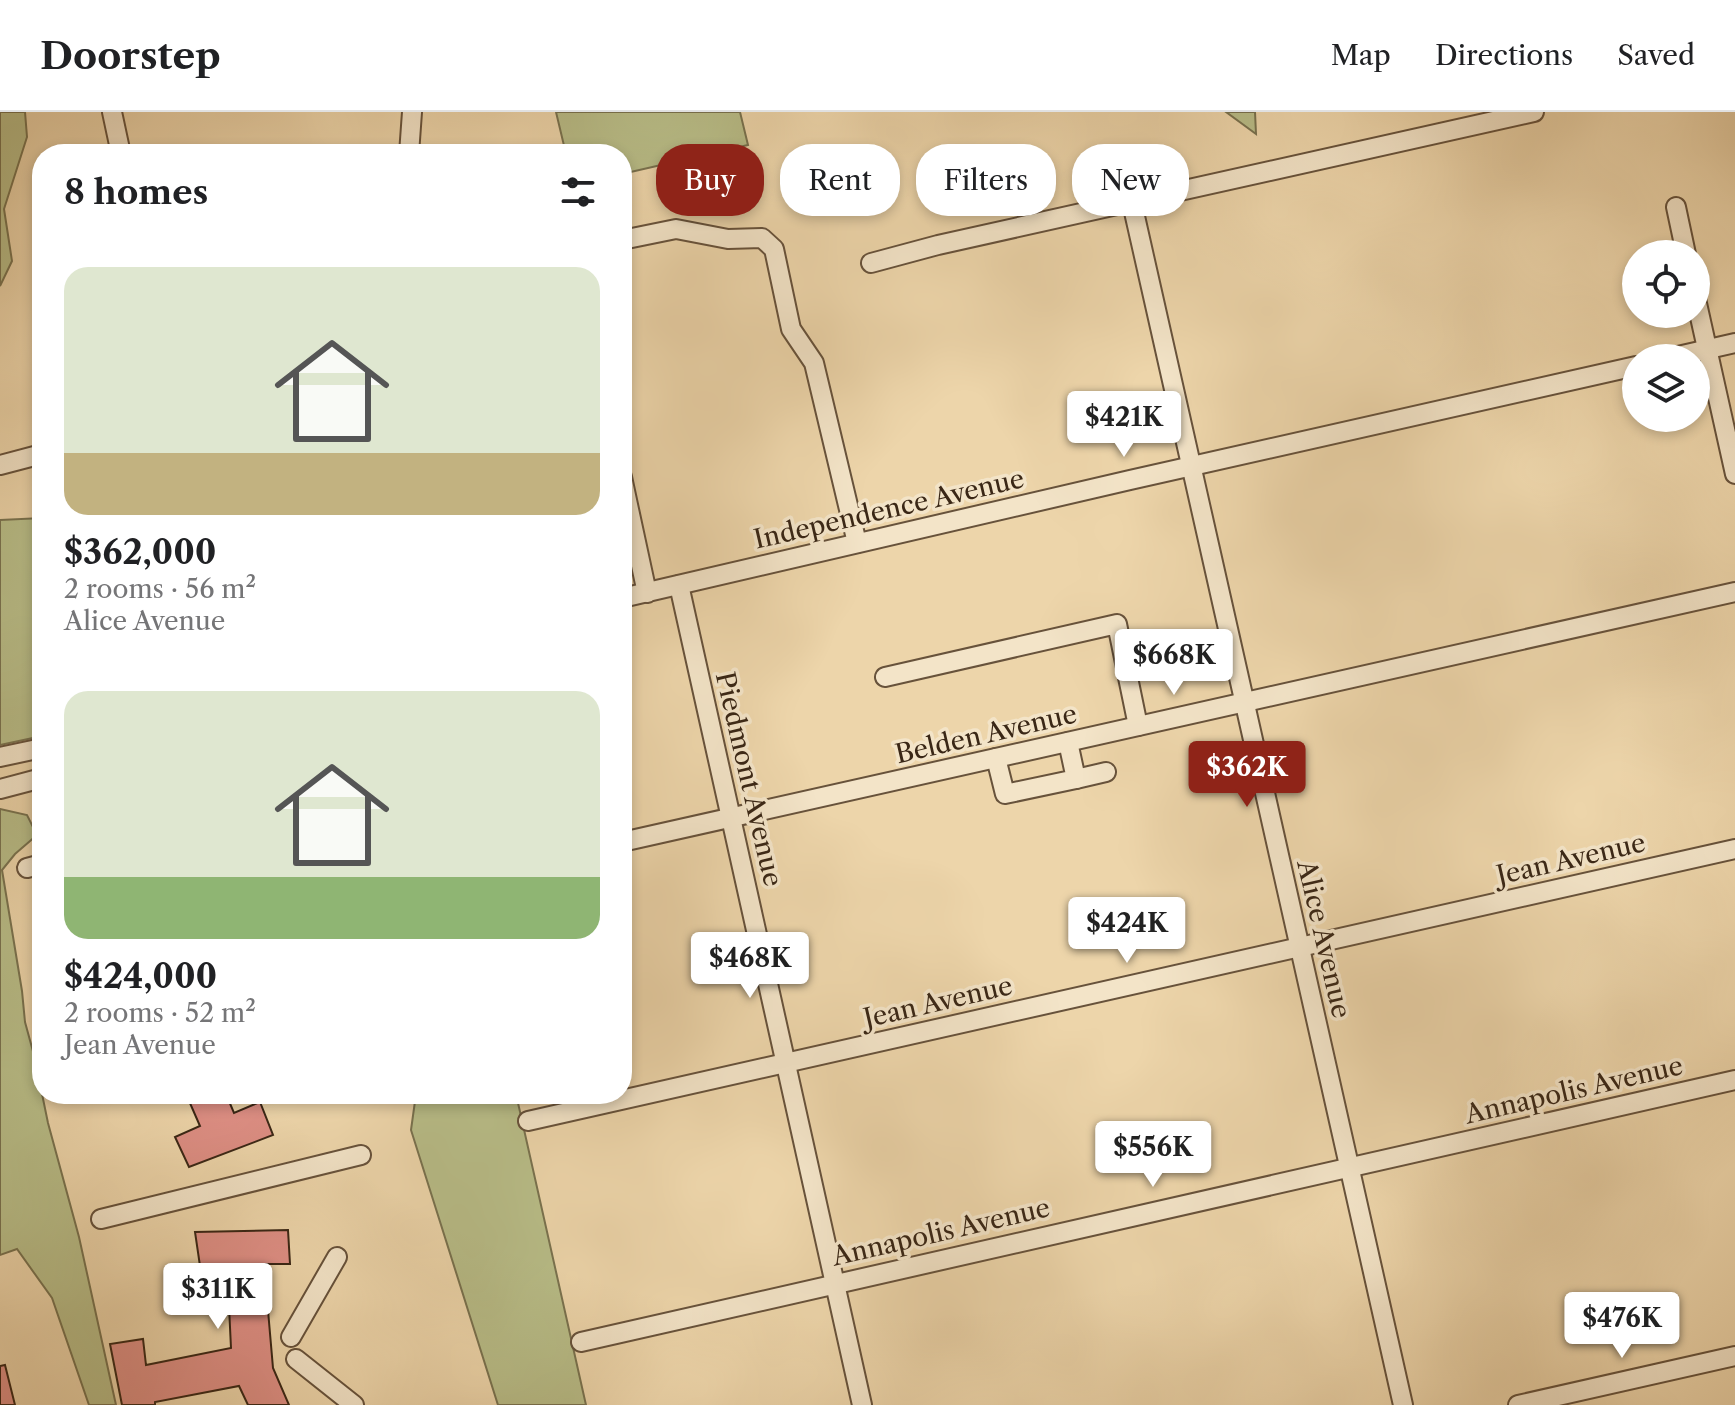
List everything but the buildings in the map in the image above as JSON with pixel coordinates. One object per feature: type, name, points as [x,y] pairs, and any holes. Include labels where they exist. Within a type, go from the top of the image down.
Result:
[{"type":"street","points":[[112,112],[119,144]]},
{"type":"street","points":[[410,144],[412,112]]},
{"type":"street","points":[[1189,190],[1534,112]]},
{"type":"street","points":[[1676,207],[1683,240]]},
{"type":"street","points":[[871,263],[1072,216]]},
{"type":"street","name":"Alice Avenue","points":[[1135,216],[1403,1405]]},
{"type":"street","points":[[632,238],[676,229],[728,239],[762,238],[774,249],[791,329],[814,363],[857,543]]},
{"type":"street","points":[[1710,349],[1735,343]]},
{"type":"street","points":[[1710,358],[1735,474]]},
{"type":"street","name":"Independence Avenue","points":[[632,596],[1622,369]]},
{"type":"street","points":[[0,465],[32,457]]},
{"type":"street","points":[[632,523],[647,593]]},
{"type":"street","name":"Piedmont Avenue","points":[[679,585],[862,1405]]},
{"type":"street","name":"Belden Avenue","points":[[632,840],[1735,592]]},
{"type":"street","points":[[885,677],[1117,624],[1138,726]]},
{"type":"street","points":[[1068,742],[1076,779]]},
{"type":"street","points":[[0,757],[32,750]]},
{"type":"street","points":[[996,758],[1005,794],[1106,772]]},
{"type":"street","points":[[0,789],[32,781]]},
{"type":"street","name":"Jean Avenue","points":[[632,1098],[1735,849]]},
{"type":"street","name":"Annapolis Avenue","points":[[581,1342],[1735,1080]]},
{"type":"street","name":"Jean Avenue","points":[[528,1121],[604,1104]]},
{"type":"street","points":[[101,1219],[361,1155]]},
{"type":"street","points":[[291,1337],[337,1257]]},
{"type":"street","points":[[1518,1405],[1735,1356]]},
{"type":"street","points":[[296,1359],[354,1405]]},
{"type":"green space","points":[[0,112],[25,112],[27,137],[4,209],[12,261],[0,286]]},
{"type":"green space","points":[[556,112],[740,112],[748,144],[656,144],[656,166],[632,172],[632,144],[564,144]]},
{"type":"green space","points":[[1226,112],[1255,112],[1256,134]]},
{"type":"green space","points":[[32,518],[32,738],[0,745],[0,520]]},
{"type":"green space","points":[[0,809],[27,815],[32,825],[32,839],[2,870],[25,1022],[32,1048],[32,1104],[44,1104],[79,1237],[116,1405],[89,1405],[52,1298],[17,1249],[0,1255]]},
{"type":"green space","points":[[415,1104],[518,1104],[586,1405],[498,1405],[411,1130]]}]
